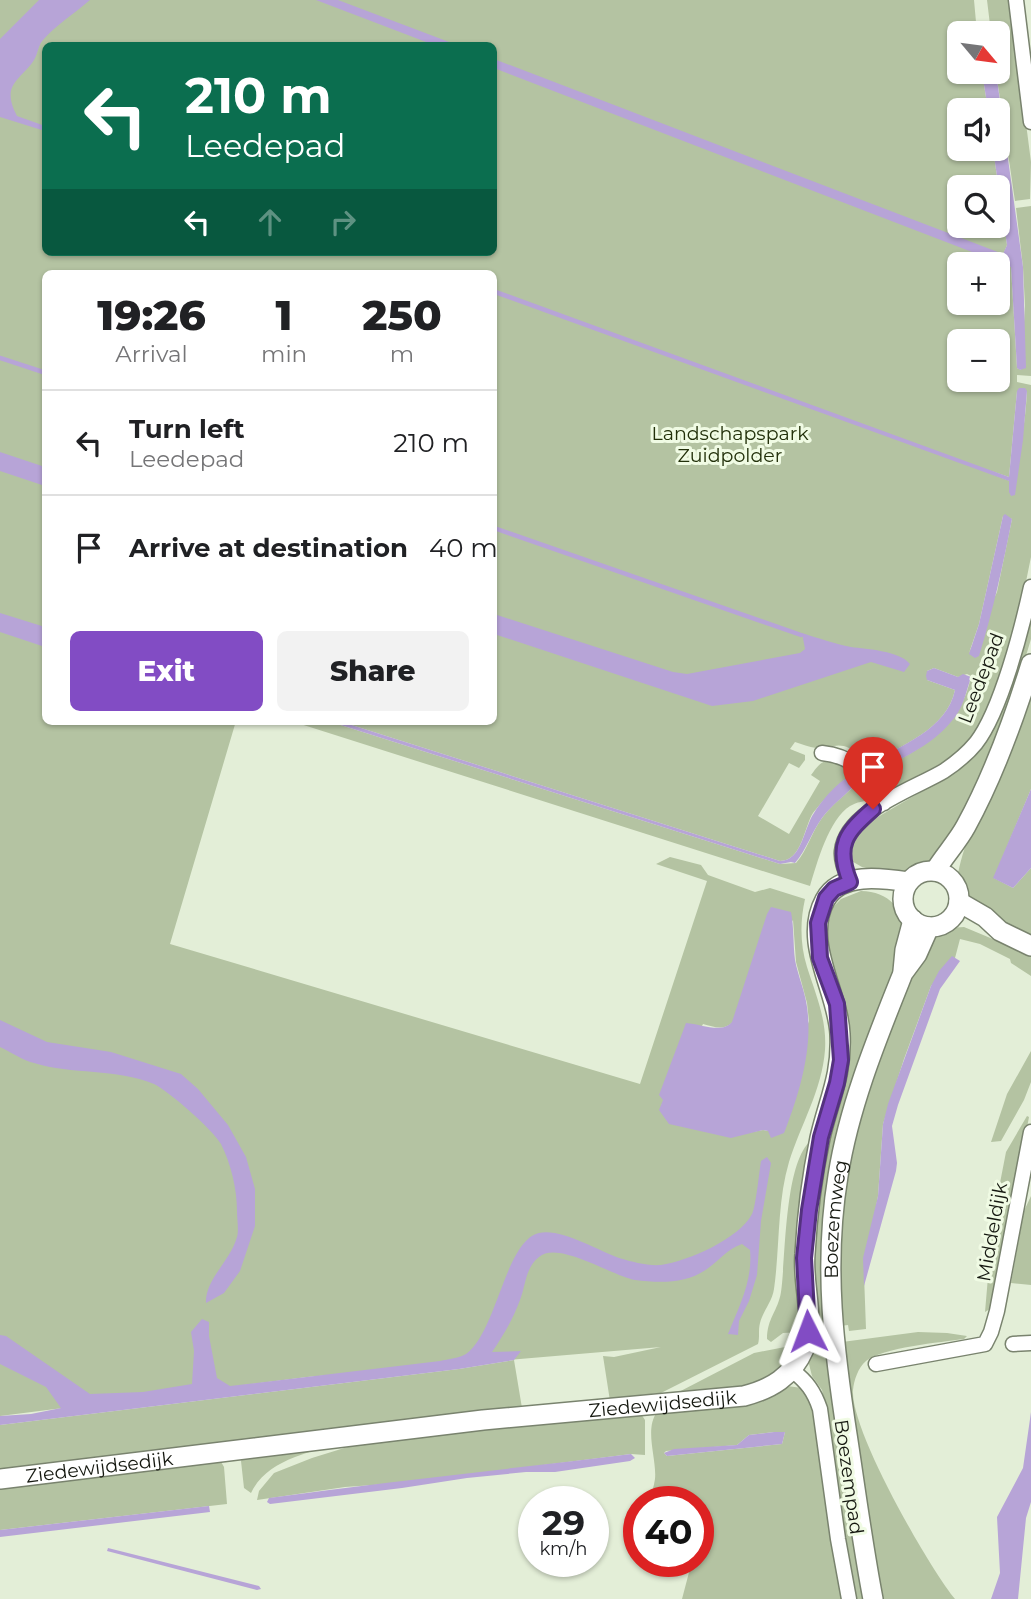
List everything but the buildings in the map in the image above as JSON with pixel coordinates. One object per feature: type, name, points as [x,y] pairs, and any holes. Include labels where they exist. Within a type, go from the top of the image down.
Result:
[{"type":"street","points":[[1016,0],[1031,122]]},
{"type":"street","name":"Leedepad","points":[[858,881],[843,859],[845,838],[873,809],[945,770],[978,741],[1005,678],[1031,587]]},
{"type":"street","points":[[943,874],[993,771],[1020,702],[1031,664]]},
{"type":"street","points":[[822,754],[841,755],[856,765],[884,803]]},
{"type":"street","points":[[925,871],[943,874],[958,893],[955,910],[945,923],[921,924],[907,914],[905,890],[915,875],[925,871]]},
{"type":"street","points":[[858,881],[882,878],[905,890]]},
{"type":"street","name":"Ziedewijdsedijk","points":[[0,1479],[483,1420],[744,1396],[777,1384],[792,1370],[806,1347],[808,1331],[804,1258],[809,1210],[821,1137],[841,1060],[837,1004],[820,958],[818,923],[826,898],[834,889],[858,881]]},
{"type":"street","points":[[955,910],[985,918],[1000,931],[1031,946]]},
{"type":"street","name":"Boezemweg","points":[[873,1599],[837,1369],[831,1309],[830,1241],[838,1174],[855,1106],[903,973],[905,950],[921,924]]},
{"type":"street","name":"Middeldijk","points":[[876,1364],[985,1344],[997,1311],[1031,1132]]},
{"type":"street","points":[[1013,1344],[1031,1343]]},
{"type":"street","name":"Boezempad","points":[[792,1370],[809,1384],[820,1409],[849,1599]]},
{"type":"green space","name":"Landschapspark Zuidpolder","points":[[0,0],[974,0],[976,21],[947,21],[947,84],[984,84],[986,98],[947,98],[947,161],[995,161],[997,175],[947,175],[947,238],[1006,238],[1007,245],[1004,252],[947,252],[947,315],[1010,315],[1010,266],[1017,368],[1021,370],[1025,306],[1016,208],[1031,206],[1031,376],[1017,375],[1017,382],[1031,385],[1031,557],[1022,601],[996,687],[983,719],[971,739],[955,756],[933,771],[890,793],[849,748],[816,748],[795,742],[790,749],[805,755],[805,760],[799,768],[789,763],[758,816],[789,834],[820,781],[811,775],[825,761],[842,764],[856,773],[867,786],[872,800],[850,806],[836,821],[825,842],[810,886],[304,725],[341,725],[780,864],[796,863],[822,818],[858,782],[844,780],[832,792],[813,813],[798,850],[787,860],[780,861],[352,725],[497,725],[497,270],[42,270],[42,725],[235,725],[170,944],[640,1084],[707,881],[656,864],[670,857],[701,865],[708,875],[755,892],[770,888],[805,899],[803,950],[823,1018],[825,1050],[820,1079],[785,1177],[774,1289],[760,1323],[758,1344],[661,1393],[610,1401],[603,1356],[614,1357],[661,1347],[307,1377],[0,1416]],"holes":[[[1017,391],[1027,391],[1022,437],[1010,481],[976,466],[1009,477]],[[1003,516],[1012,519],[997,592],[969,653],[979,624]],[[934,668],[958,677],[967,674],[971,676],[958,709],[948,723],[922,746],[875,771],[870,763],[921,735],[933,726],[950,704],[955,690],[927,680],[927,671]],[[793,920],[796,962],[809,1021],[768,1131],[747,1133],[661,1106],[703,1024],[719,1028],[733,1022]]]},
{"type":"green space","points":[[987,0],[1010,0],[1031,162],[1030,199],[1015,201],[1009,161],[1010,98],[1000,98],[998,84],[1010,84],[1010,21],[990,21]]},
{"type":"green space","points":[[1031,610],[1031,639],[1016,689],[984,770],[958,824],[930,862],[905,872],[892,874],[862,867],[848,859],[845,847],[852,832],[948,776],[990,727]]},
{"type":"green space","points":[[1031,680],[1031,789],[994,878],[1013,888],[1031,868],[1031,937],[979,907],[962,892],[958,883],[959,869],[975,817]]},
{"type":"green space","points":[[861,891],[880,895],[894,904],[902,919],[904,939],[829,1177],[864,1599],[855,1599],[826,1407],[822,1390],[812,1376],[809,1364],[819,1185],[845,1079],[827,948],[828,919],[833,907],[841,899]]},
{"type":"green space","points":[[964,927],[1031,955],[1031,976],[1011,963],[1010,959],[980,944],[960,939],[955,958],[931,986],[883,1124],[878,1196],[864,1275],[866,1329],[849,1331],[848,1325],[840,1326],[840,1226],[847,1173],[860,1118],[910,976],[937,933]]},
{"type":"green space","points":[[1031,1051],[1031,1082],[1024,1100],[1001,1141],[991,1142],[1007,1094]]},
{"type":"green space","points":[[1027,1116],[1029,1117],[993,1307],[985,1312],[993,1219],[1006,1152]]},
{"type":"green space","points":[[813,1139],[800,1332],[783,1333],[771,1342],[767,1339],[767,1332],[781,1292],[791,1187],[796,1166]]},
{"type":"green space","points":[[1031,1196],[1031,1285],[1011,1283],[1024,1211]]},
{"type":"green space","points":[[918,1332],[967,1336],[964,1339],[885,1352],[866,1361],[854,1382],[855,1409],[893,1497],[927,1558],[955,1599],[881,1599],[842,1342]]},
{"type":"green space","points":[[785,1347],[786,1353],[793,1353],[782,1366],[755,1383],[723,1391],[673,1395],[754,1353]]},
{"type":"green space","points":[[514,1360],[522,1408],[0,1469],[0,1425]]},
{"type":"green space","points":[[787,1386],[802,1388],[811,1396],[844,1599],[682,1599],[688,1577],[714,1577],[714,1486],[653,1486],[653,1419],[657,1412]],"holes":[[[774,1432],[785,1432],[782,1444],[667,1456],[664,1453],[737,1445],[749,1435]]]},
{"type":"green space","points":[[641,1414],[645,1420],[645,1455],[631,1454],[402,1483],[345,1487],[257,1500],[259,1491],[274,1473],[383,1436]]},
{"type":"green space","points":[[344,1442],[292,1458],[279,1465],[258,1481],[251,1493],[244,1488],[241,1461],[243,1457]]},
{"type":"green space","points":[[220,1460],[224,1467],[227,1504],[0,1530],[0,1486]]},
{"type":"shaded area","points":[[39,0],[90,0],[43,40],[34,60],[11,89],[12,105],[17,116],[42,125],[42,130],[0,117],[0,39]]},
{"type":"shaded area","points":[[316,0],[338,0],[449,42],[426,42]]},
{"type":"shaded area","points":[[497,60],[947,233],[947,238],[961,238],[998,252],[972,252],[497,69]]},
{"type":"shaded area","points":[[984,84],[998,84],[1000,98],[986,98]]},
{"type":"shaded area","points":[[995,161],[1008,161],[1023,267],[1026,368],[1017,368],[1010,252],[1004,252],[1006,238],[1010,238],[1010,175],[997,175]]},
{"type":"shaded area","points":[[497,290],[1009,477],[1017,391],[1019,388],[1025,388],[1027,391],[1023,440],[1015,495],[1011,496],[1009,492],[1009,481],[497,295]]},
{"type":"shaded area","points":[[0,452],[42,466],[42,485],[0,471]]},
{"type":"shaded area","points":[[1005,514],[1012,519],[1005,553],[984,639],[979,656],[975,658],[969,654],[979,624]]},
{"type":"shaded area","points":[[0,613],[42,626],[42,646],[0,632]]},
{"type":"shaded area","points":[[497,615],[673,672],[687,674],[800,653],[805,649],[802,633],[845,646],[891,653],[910,664],[904,672],[871,662],[753,701],[712,706],[497,635]]},
{"type":"shaded area","points":[[934,668],[958,677],[963,674],[971,677],[959,710],[931,741],[875,771],[869,763],[921,735],[933,726],[950,704],[955,690],[927,680],[927,671]]},
{"type":"shaded area","points":[[341,725],[352,725],[780,861],[787,860],[798,850],[814,813],[822,802],[842,781],[854,774],[858,781],[822,818],[795,863],[780,864]]},
{"type":"shaded area","points":[[1031,789],[1031,868],[1013,888],[993,878]]},
{"type":"shaded area","points":[[771,907],[791,912],[795,960],[806,1001],[808,1022],[804,1069],[784,1133],[771,1138],[768,1131],[763,1130],[731,1138],[669,1124],[659,1110],[663,1100],[659,1095],[686,1023],[717,1028],[728,1026],[732,1022]]},
{"type":"shaded area","points":[[952,956],[960,961],[940,989],[892,1126],[896,1171],[864,1286],[863,1258],[878,1196],[883,1124],[888,1104],[931,986]]},
{"type":"shaded area","points":[[0,1020],[47,1042],[111,1052],[181,1074],[198,1089],[228,1125],[246,1157],[255,1189],[255,1226],[240,1271],[224,1293],[206,1303],[209,1286],[234,1246],[238,1231],[233,1177],[225,1152],[216,1137],[180,1103],[154,1084],[109,1073],[49,1067],[25,1060],[0,1047]]},
{"type":"shaded area","points":[[767,1157],[771,1163],[761,1221],[757,1275],[739,1321],[738,1335],[728,1334],[749,1272],[750,1250],[742,1244],[699,1274],[682,1280],[663,1282],[635,1280],[572,1256],[548,1253],[539,1257],[531,1266],[514,1314],[492,1352],[521,1351],[514,1360],[0,1425],[0,1416],[61,1408],[46,1387],[0,1364],[0,1335],[6,1336],[90,1394],[143,1392],[192,1384],[194,1351],[191,1332],[202,1319],[209,1322],[217,1378],[230,1386],[440,1361],[461,1356],[477,1343],[509,1269],[527,1240],[539,1233],[548,1232],[579,1241],[619,1258],[645,1264],[661,1265],[685,1259],[725,1240],[745,1223],[752,1214],[761,1161]]},
{"type":"shaded area","points":[[1031,1412],[1031,1502],[1026,1518],[1018,1599],[991,1599],[1000,1573],[997,1517],[1023,1468]]},
{"type":"shaded area","points":[[785,1432],[782,1444],[667,1456],[664,1453],[674,1449],[737,1445],[749,1435]]},
{"type":"shaded area","points":[[631,1454],[635,1458],[630,1461],[555,1472],[467,1478],[270,1504],[267,1502],[269,1498],[314,1492]]},
{"type":"shaded area","points":[[209,1506],[210,1512],[0,1537],[0,1530]]},
{"type":"shaded area","points":[[108,1548],[259,1586],[261,1589],[107,1551]]},
{"type":"waterway","points":[[0,358],[42,372]]},
{"type":"waterway","points":[[497,529],[801,635]]},
{"type":"route","points":[[808,1331],[804,1258],[809,1210],[821,1137],[841,1060],[837,1004],[820,958],[818,923],[826,898],[834,889],[850,882],[842,852],[845,838],[873,809]]}]
